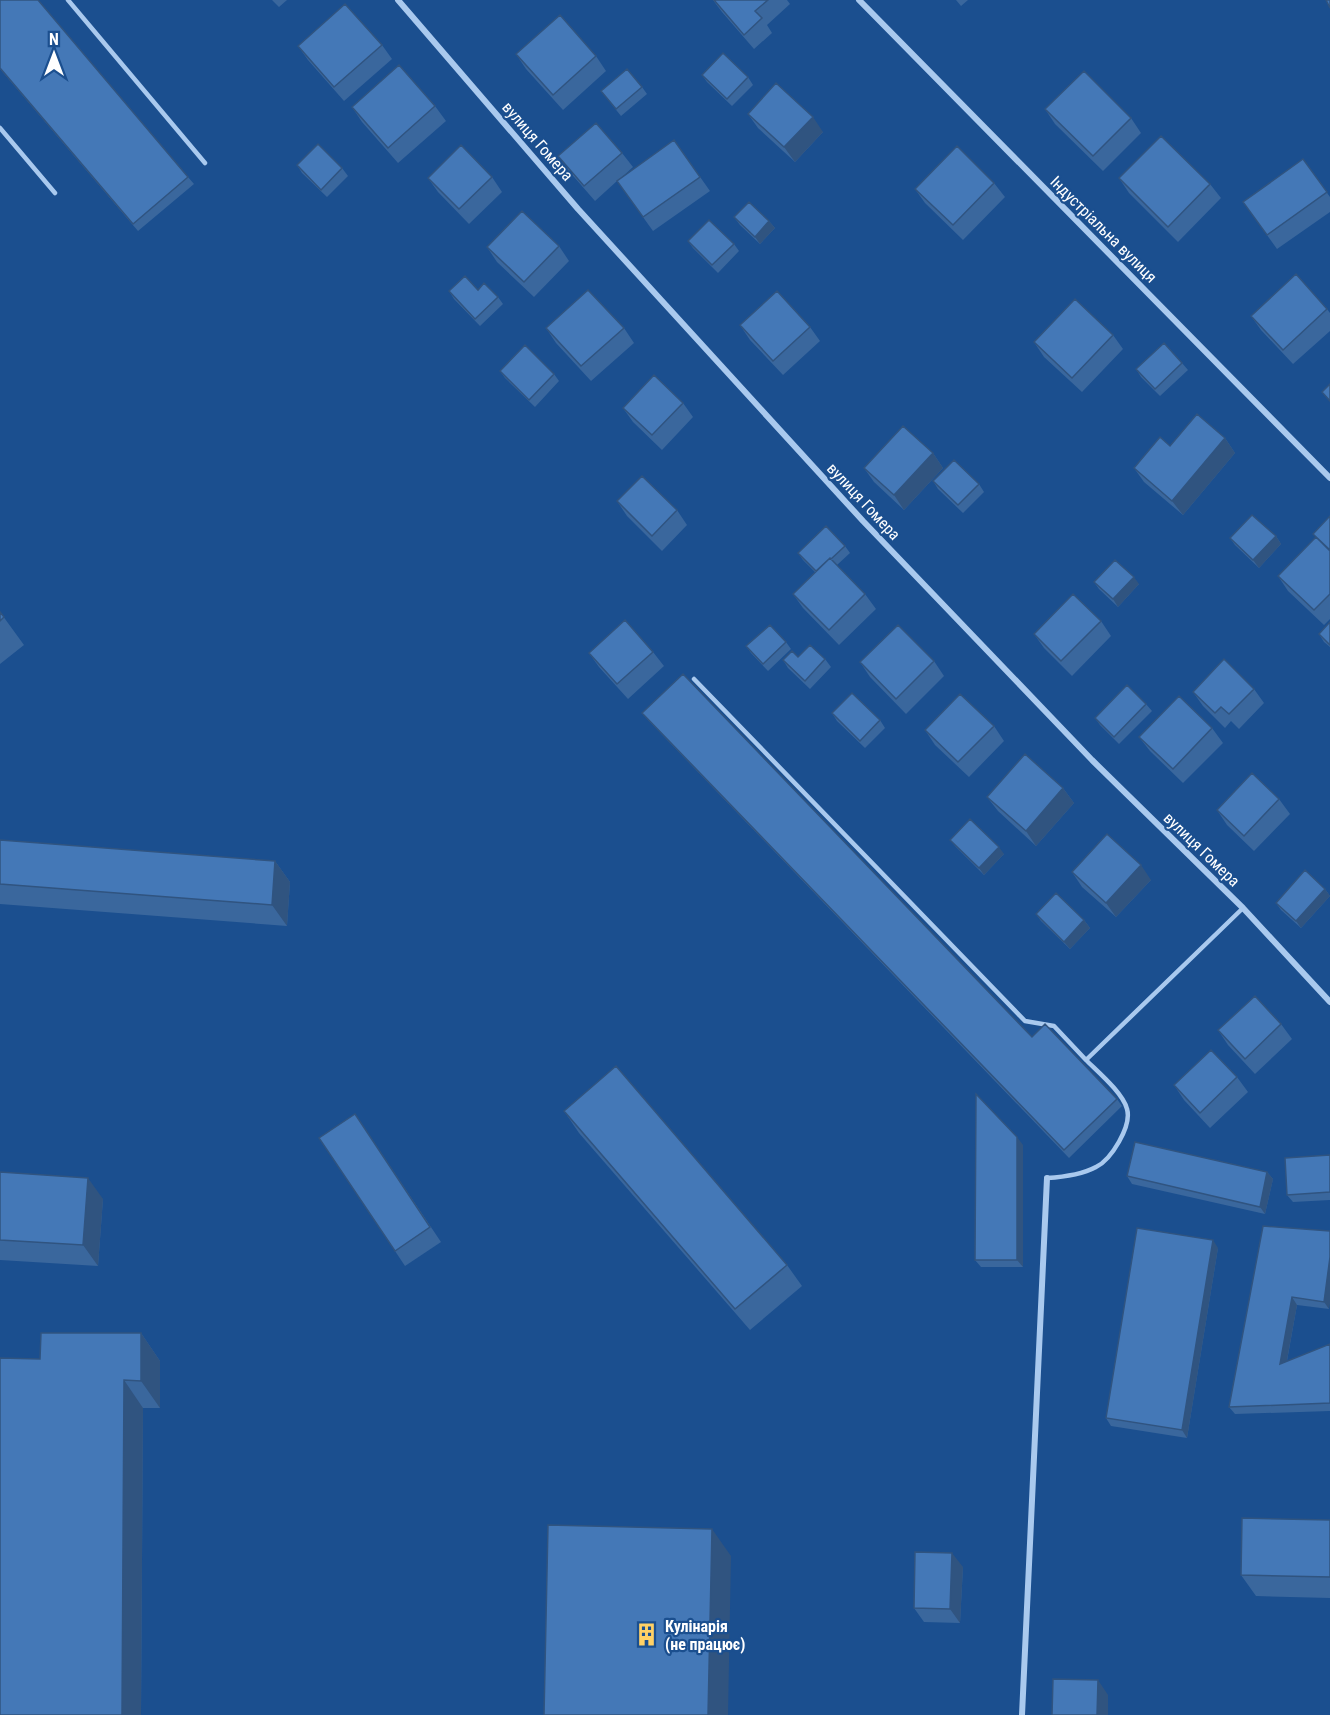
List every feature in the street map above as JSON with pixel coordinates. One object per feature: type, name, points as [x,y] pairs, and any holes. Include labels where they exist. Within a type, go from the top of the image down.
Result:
[{"type":"street","name":"вулиця Гомера","points":[[398,0],[578,209],[855,512],[1092,760],[1243,908],[1330,1002]]},
{"type":"street","name":"Індустріальна вулиця","points":[[859,0],[1330,478]]},
{"type":"street","points":[[1022,1715],[1047,1178]]},
{"type":"lane","points":[[68,0],[205,163]]},
{"type":"lane","points":[[0,128],[55,193]]},
{"type":"lane","points":[[694,679],[1025,1021],[1054,1026],[1116,1092],[1127,1109],[1127,1127],[1099,1167],[1072,1176],[1047,1178]]},
{"type":"lane","points":[[1086,1060],[1243,908]]},
{"type":"building","points":[[0,0],[38,0],[188,177],[133,224],[0,68]]},
{"type":"building","points":[[714,0],[768,0],[755,11],[762,18],[744,35]]},
{"type":"building","points":[[345,4],[382,45],[334,87],[298,46]]},
{"type":"building","points":[[560,15],[596,56],[553,95],[516,54]]},
{"type":"building","points":[[723,53],[748,77],[727,99],[702,75]]},
{"type":"building","points":[[399,65],[435,106],[388,148],[352,107]]},
{"type":"building","points":[[627,69],[642,87],[616,109],[601,91]]},
{"type":"building","points":[[1084,71],[1131,118],[1093,156],[1045,109]]},
{"type":"building","points":[[776,83],[813,117],[784,147],[748,114]]},
{"type":"building","points":[[596,123],[622,153],[584,186],[558,156]]},
{"type":"building","points":[[1161,136],[1210,184],[1168,227],[1119,178]]},
{"type":"building","points":[[674,140],[700,177],[643,217],[617,181]]},
{"type":"building","points":[[318,144],[342,168],[321,190],[297,165]]},
{"type":"building","points":[[461,145],[492,177],[459,209],[428,178]]},
{"type":"building","points":[[957,146],[994,183],[953,225],[915,189]]},
{"type":"building","points":[[1303,159],[1327,192],[1267,235],[1243,202]]},
{"type":"building","points":[[749,202],[769,221],[755,237],[734,217]]},
{"type":"building","points":[[522,211],[559,246],[524,282],[487,247]]},
{"type":"building","points":[[709,220],[734,244],[712,265],[688,241]]},
{"type":"building","points":[[1296,274],[1327,309],[1283,350],[1251,316]]},
{"type":"building","points":[[465,276],[478,290],[484,283],[498,297],[475,319],[449,291]]},
{"type":"building","points":[[588,290],[624,328],[581,366],[546,328]]},
{"type":"building","points":[[777,291],[810,327],[773,361],[740,325]]},
{"type":"building","points":[[1075,299],[1113,335],[1072,378],[1034,342]]},
{"type":"building","points":[[1164,343],[1182,363],[1155,389],[1136,369]]},
{"type":"building","points":[[525,345],[554,374],[529,400],[500,371]]},
{"type":"building","points":[[654,375],[683,403],[652,435],[623,408]]},
{"type":"building","points":[[1330,384],[1330,401],[1322,392]]},
{"type":"building","points":[[1197,414],[1225,438],[1172,501],[1134,468],[1160,437],[1170,446]]},
{"type":"building","points":[[903,426],[933,453],[894,495],[864,468]]},
{"type":"building","points":[[954,460],[979,484],[958,505],[933,481]]},
{"type":"building","points":[[642,476],[677,510],[652,536],[617,501]]},
{"type":"building","points":[[1252,515],[1276,536],[1253,560],[1230,538]]},
{"type":"building","points":[[1330,516],[1330,550],[1313,534]]},
{"type":"building","points":[[826,526],[845,546],[816,571],[798,553]]},
{"type":"building","points":[[1316,537],[1330,551],[1330,594],[1314,610],[1278,576]]},
{"type":"building","points":[[830,558],[865,594],[829,630],[793,594]]},
{"type":"building","points":[[1115,560],[1134,577],[1113,599],[1094,582]]},
{"type":"building","points":[[1073,594],[1101,621],[1061,661],[1034,634]]},
{"type":"building","points":[[625,620],[653,652],[617,684],[589,653]]},
{"type":"building","points":[[1330,622],[1330,645],[1319,634]]},
{"type":"building","points":[[770,625],[786,642],[763,664],[746,646]]},
{"type":"building","points":[[898,625],[934,661],[896,699],[860,662]]},
{"type":"building","points":[[810,645],[825,659],[805,681],[783,660],[792,651],[798,657]]},
{"type":"building","points":[[1224,659],[1254,689],[1229,714],[1221,707],[1215,713],[1193,692]]},
{"type":"building","points":[[683,674],[1032,1037],[1045,1024],[1117,1099],[1064,1150],[642,713]]},
{"type":"building","points":[[1127,685],[1146,704],[1114,737],[1095,718]]},
{"type":"building","points":[[852,693],[880,720],[860,741],[832,713]]},
{"type":"building","points":[[960,694],[994,726],[958,762],[925,730]]},
{"type":"building","points":[[1179,696],[1212,728],[1173,769],[1139,737]]},
{"type":"building","points":[[1025,754],[1063,788],[1026,831],[987,797]]},
{"type":"building","points":[[1252,773],[1279,799],[1244,836],[1217,810]]},
{"type":"building","points":[[970,819],[999,847],[979,868],[950,840]]},
{"type":"building","points":[[1107,834],[1141,865],[1106,903],[1072,872]]},
{"type":"building","points":[[0,840],[275,861],[272,905],[0,884]]},
{"type":"building","points":[[1305,870],[1325,889],[1296,921],[1276,903]]},
{"type":"building","points":[[1056,893],[1084,920],[1064,942],[1036,914]]},
{"type":"building","points":[[1255,996],[1281,1024],[1245,1059],[1218,1030]]},
{"type":"building","points":[[1211,1050],[1237,1077],[1200,1113],[1174,1085]]},
{"type":"building","points":[[616,1066],[787,1265],[735,1309],[564,1111]]},
{"type":"building","points":[[976,1094],[1017,1137],[1017,1260],[975,1260]]},
{"type":"building","points":[[355,1114],[430,1227],[395,1251],[319,1138]]},
{"type":"building","points":[[1135,1142],[1267,1172],[1260,1207],[1127,1176]]},
{"type":"building","points":[[1330,1155],[1330,1192],[1287,1195],[1285,1158]]},
{"type":"building","points":[[0,1172],[88,1178],[83,1245],[0,1240]]},
{"type":"building","points":[[1263,1226],[1330,1231],[1330,1257],[1324,1302],[1292,1297],[1280,1364],[1330,1344],[1330,1403],[1229,1407]]},
{"type":"building","points":[[1137,1228],[1213,1240],[1182,1430],[1106,1418]]},
{"type":"building","points":[[41,1333],[141,1333],[141,1381],[124,1380],[122,1715],[0,1715],[0,1358],[40,1359]]},
{"type":"building","points":[[1242,1518],[1330,1520],[1330,1577],[1241,1575]]},
{"type":"building","name":"Кулінарія (не працює)","points":[[548,1525],[712,1529],[708,1715],[544,1715]]},
{"type":"building","points":[[915,1552],[952,1553],[950,1609],[914,1608]]},
{"type":"building","points":[[1053,1679],[1098,1680],[1097,1715],[1052,1715]]},
{"type":"place","name":"Кулінарія (не працює)","points":[[647,1635]]}]
